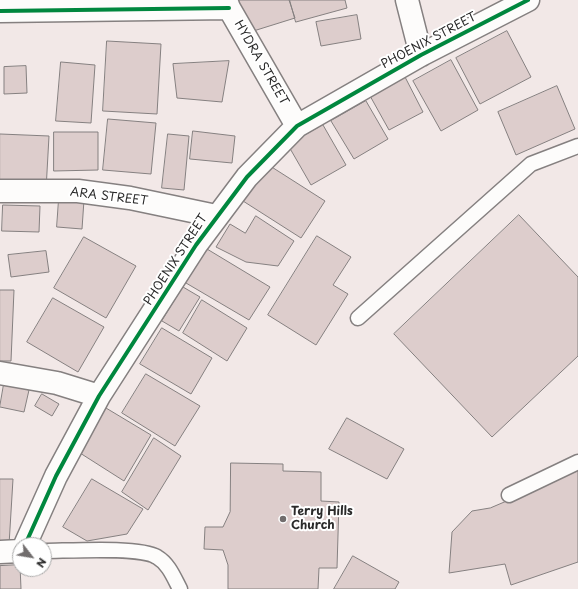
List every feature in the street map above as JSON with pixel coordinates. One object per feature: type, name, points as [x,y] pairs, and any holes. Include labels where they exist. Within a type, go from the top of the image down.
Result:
[{"type":"street","points":[[407,0],[421,55]]},
{"type":"street","name":"PHOENIX STREET","points":[[29,537],[56,476],[99,396],[216,216],[247,177],[297,126],[421,55],[528,0]]},
{"type":"street","points":[[0,11],[227,4]]},
{"type":"street","name":"HYDRA STREET","points":[[227,4],[297,126]]},
{"type":"street","name":"ARA STREET","points":[[0,192],[78,191],[130,198],[216,216]]},
{"type":"street","points":[[0,372],[57,384],[99,396]]},
{"type":"street","points":[[0,552],[12,551]]},
{"type":"lane","points":[[358,318],[530,164],[578,146]]},
{"type":"lane","points":[[509,495],[578,462]]},
{"type":"lane","points":[[52,551],[132,551],[157,556],[168,567],[180,589]]},
{"type":"building","points":[[237,0],[289,0],[295,18],[247,33]]},
{"type":"building","points":[[290,0],[345,0],[347,8],[296,22]]},
{"type":"building","points":[[357,15],[361,39],[321,46],[316,22]]},
{"type":"building","points":[[507,31],[531,77],[480,104],[456,58]]},
{"type":"building","points":[[107,41],[161,44],[157,114],[103,111]]},
{"type":"building","points":[[451,60],[478,110],[441,131],[413,81]]},
{"type":"building","points":[[229,61],[222,102],[177,98],[173,64]]},
{"type":"building","points":[[61,62],[95,65],[91,123],[56,121]]},
{"type":"building","points":[[26,66],[27,93],[4,94],[4,67]]},
{"type":"building","points":[[404,75],[423,112],[389,130],[369,94]]},
{"type":"building","points":[[557,86],[575,129],[516,155],[498,112]]},
{"type":"building","points":[[366,101],[388,139],[354,159],[331,121]]},
{"type":"building","points":[[108,119],[156,123],[151,174],[103,170]]},
{"type":"building","points":[[323,125],[346,165],[311,185],[288,145]]},
{"type":"building","points":[[193,131],[235,136],[232,163],[190,159]]},
{"type":"building","points":[[54,132],[98,132],[98,170],[54,171]]},
{"type":"building","points":[[0,134],[49,136],[46,190],[0,188]]},
{"type":"building","points":[[168,134],[189,136],[184,190],[162,188]]},
{"type":"building","points":[[267,164],[325,201],[301,238],[243,201]]},
{"type":"building","points":[[59,199],[84,200],[82,229],[57,227]]},
{"type":"building","points":[[3,205],[40,206],[39,232],[2,231]]},
{"type":"building","points":[[519,215],[578,277],[578,356],[492,437],[394,334]]},
{"type":"building","points":[[256,216],[294,241],[278,266],[246,262],[216,247],[230,224],[245,233]]},
{"type":"building","points":[[317,236],[351,257],[333,285],[348,294],[316,345],[268,315]]},
{"type":"building","points":[[84,237],[136,266],[106,318],[54,288]]},
{"type":"building","points":[[207,249],[270,287],[249,320],[186,283]]},
{"type":"building","points":[[46,251],[49,272],[11,277],[8,255]]},
{"type":"building","points":[[183,287],[200,297],[179,331],[162,321]]},
{"type":"building","points":[[0,290],[14,290],[11,361],[0,361]]},
{"type":"building","points":[[53,298],[104,327],[78,372],[27,342]]},
{"type":"building","points":[[202,300],[247,328],[227,361],[183,333]]},
{"type":"building","points":[[162,328],[212,358],[191,394],[140,364]]},
{"type":"building","points":[[146,374],[200,406],[175,446],[122,413]]},
{"type":"building","points":[[4,384],[29,390],[24,412],[0,407]]},
{"type":"building","points":[[42,394],[59,404],[52,416],[35,406]]},
{"type":"building","points":[[106,408],[151,435],[124,481],[80,453]]},
{"type":"building","points":[[347,418],[404,449],[387,479],[329,449]]},
{"type":"building","points":[[154,438],[181,456],[148,510],[122,492]]},
{"type":"building","name":"Terry Hills Church","points":[[231,463],[283,464],[283,471],[321,472],[321,501],[339,502],[337,568],[319,568],[318,589],[228,589],[228,565],[223,550],[204,549],[205,527],[223,527],[230,512]]},
{"type":"building","points":[[578,471],[578,562],[511,585],[505,564],[449,573],[452,532],[472,511],[490,508]]},
{"type":"building","points":[[0,479],[13,479],[9,545],[0,545]]},
{"type":"building","points":[[92,479],[143,509],[127,534],[87,541],[63,527]]},
{"type":"building","points":[[353,556],[399,582],[395,589],[334,589]]},
{"type":"building","points":[[12,565],[12,577],[20,577],[21,589],[0,589],[0,566]]},
{"type":"cycle path","points":[[29,537],[56,476],[99,396],[196,245],[247,177],[297,126],[421,55],[528,0]]},
{"type":"cycle path","points":[[0,11],[229,8]]},
{"type":"place","name":"Terry Hills Church","points":[[283,519]]}]
